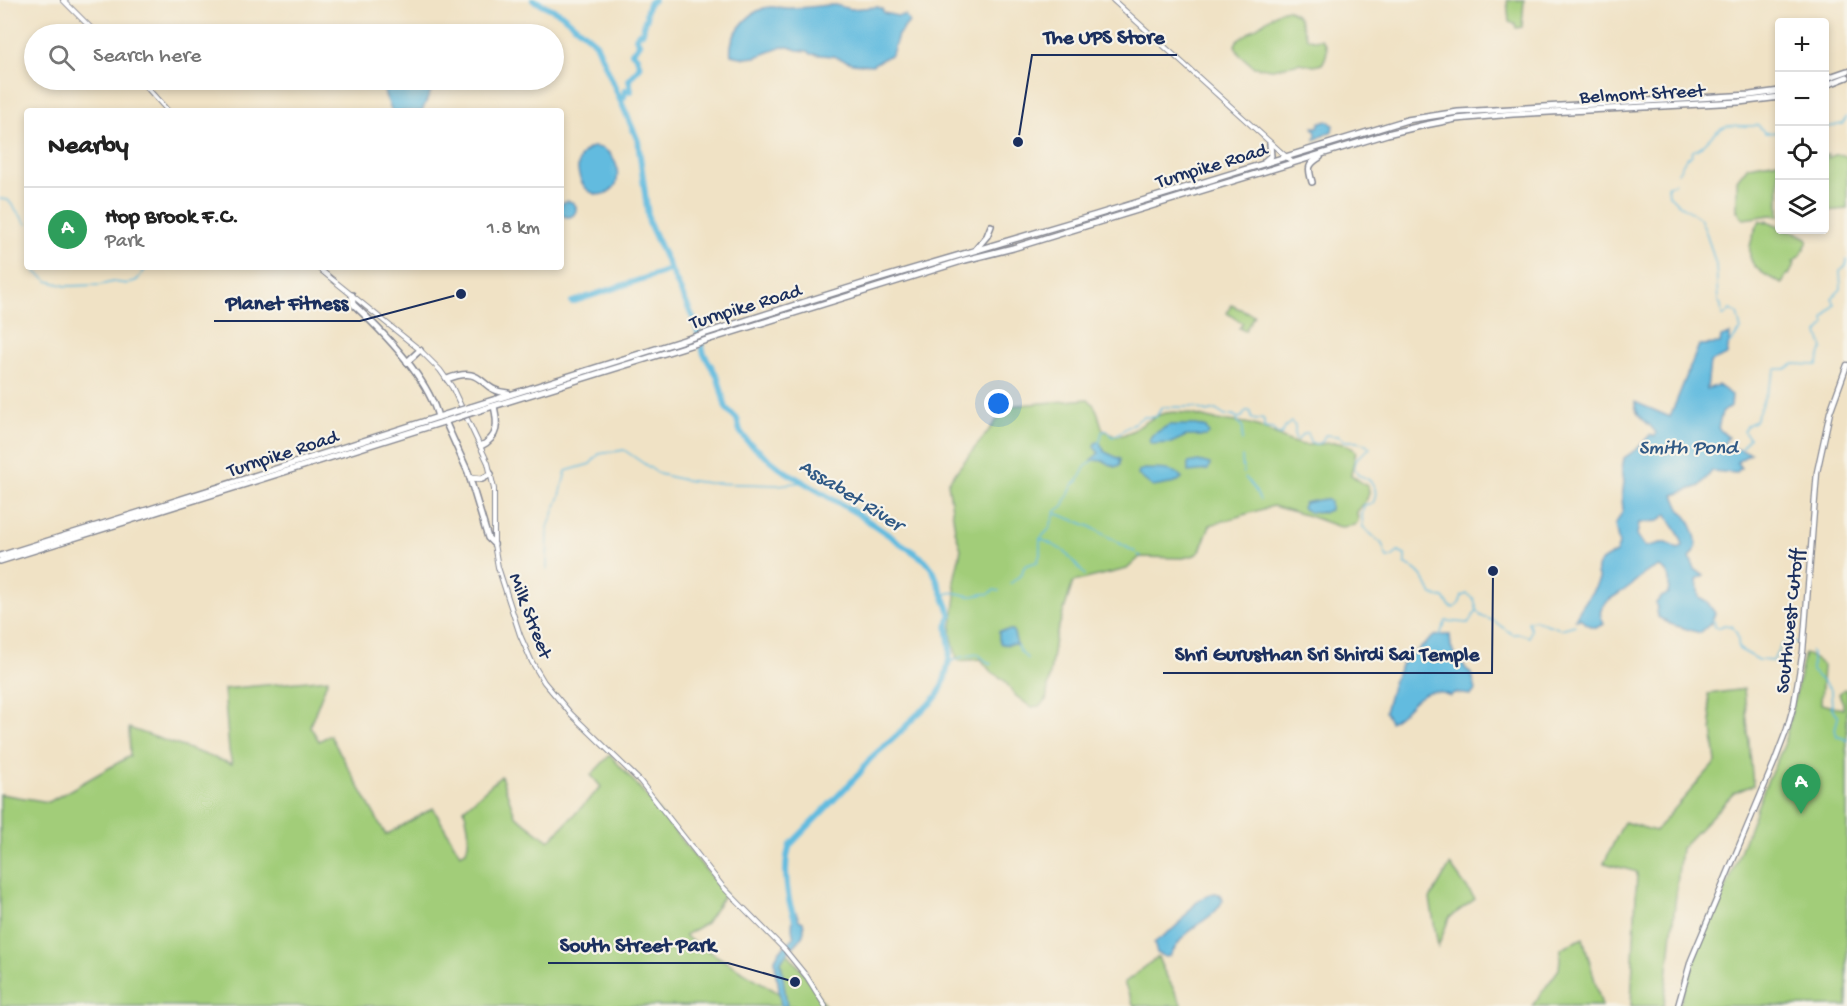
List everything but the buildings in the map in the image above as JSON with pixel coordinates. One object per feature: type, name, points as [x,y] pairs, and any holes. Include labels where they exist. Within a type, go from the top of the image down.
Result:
[{"type":"highway","points":[[1829,77],[1847,70]]},
{"type":"highway","points":[[1829,84],[1847,78]]},
{"type":"highway","name":"Belmont Street","points":[[1506,112],[1750,96],[1775,92]]},
{"type":"highway","name":"Belmont Street","points":[[1506,112],[1739,102],[1775,98]]},
{"type":"highway","name":"Turnpike Road","points":[[0,555],[438,417],[455,415],[512,393],[1292,162],[1425,124],[1506,112]]},
{"type":"highway","name":"Turnpike Road","points":[[704,337],[975,249],[1407,120],[1448,113],[1506,112]]},
{"type":"highway","points":[[1262,163],[1270,156],[1270,144]]},
{"type":"highway","points":[[1312,182],[1310,165],[1327,152]]},
{"type":"highway","points":[[975,249],[987,237],[991,226]]},
{"type":"highway","points":[[352,295],[353,304],[381,331],[407,362],[431,398],[438,417]]},
{"type":"highway","name":"Turnpike Road","points":[[472,409],[494,406],[696,339]]},
{"type":"highway","points":[[407,362],[420,350]]},
{"type":"highway","points":[[447,379],[459,374],[472,374],[497,392],[512,393]]},
{"type":"highway","points":[[483,403],[488,394],[486,384]]},
{"type":"highway","points":[[481,446],[491,439],[496,430],[498,423],[494,406]]},
{"type":"highway","name":"Turnpike Road","points":[[0,561],[446,421],[455,415]]},
{"type":"highway","points":[[446,421],[470,478],[488,538],[494,544]]},
{"type":"highway","points":[[470,478],[482,479],[491,474]]},
{"type":"main road","points":[[63,0],[87,24]]},
{"type":"main road","points":[[1113,0],[1292,162]]},
{"type":"main road","points":[[149,90],[165,108]]},
{"type":"main road","name":"Milk Street","points":[[321,270],[420,350],[447,379],[481,446],[491,474],[494,496],[494,544],[500,574],[520,635],[544,682],[571,714],[640,781],[723,887],[785,950],[807,977],[825,1006]]},
{"type":"main road","name":"Southwest Cutoff","points":[[1678,1006],[1684,979],[1694,952],[1774,763],[1794,704],[1803,651],[1817,472],[1830,412],[1847,365]]},
{"type":"main road","points":[[764,927],[765,921]]},
{"type":"green space","points":[[1507,0],[1524,0],[1522,27],[1516,28],[1515,24],[1509,22]]},
{"type":"green space","points":[[1287,9],[1299,18],[1307,38],[1321,39],[1324,42],[1327,51],[1324,61],[1314,66],[1300,63],[1273,69],[1254,67],[1239,54],[1235,45],[1237,41],[1280,11]]},
{"type":"green space","points":[[1838,155],[1847,157],[1847,209],[1829,211],[1829,158]]},
{"type":"green space","points":[[1775,162],[1775,216],[1744,219],[1737,211],[1737,180],[1748,166]]},
{"type":"green space","points":[[1760,220],[1775,224],[1775,234],[1799,234],[1807,238],[1808,241],[1801,255],[1793,262],[1795,263],[1789,275],[1787,274],[1782,284],[1754,266],[1750,252],[1754,233]]},
{"type":"green space","points":[[1231,305],[1254,315],[1245,331],[1239,328],[1243,324],[1227,313]]},
{"type":"green space","points":[[1088,399],[1096,409],[1103,430],[1117,436],[1124,435],[1160,415],[1179,412],[1216,420],[1252,424],[1299,444],[1341,443],[1356,451],[1351,475],[1368,487],[1369,492],[1367,499],[1357,512],[1358,521],[1355,525],[1337,526],[1273,506],[1210,525],[1200,551],[1195,555],[1183,558],[1140,557],[1127,569],[1073,582],[1055,639],[1046,701],[1039,706],[1031,707],[1016,696],[1003,679],[991,672],[981,659],[960,661],[957,659],[951,634],[956,596],[954,581],[961,549],[955,530],[948,482],[1008,406]]},
{"type":"green space","points":[[1805,653],[1823,665],[1821,704],[1843,709],[1839,694],[1844,689],[1847,690],[1847,1006],[1679,1006],[1704,931],[1727,886],[1764,789],[1784,745]]},
{"type":"green space","points":[[328,679],[310,726],[319,741],[330,735],[386,835],[433,808],[460,854],[466,851],[469,835],[464,809],[501,776],[515,815],[549,841],[601,787],[591,775],[610,755],[639,787],[725,894],[706,923],[685,935],[782,995],[778,960],[785,950],[807,977],[825,1006],[0,1006],[0,794],[49,802],[130,756],[129,728],[232,764],[224,689]]},
{"type":"green space","points":[[1744,689],[1753,785],[1734,793],[1681,848],[1664,1006],[1631,1006],[1637,872],[1604,863],[1624,822],[1655,831],[1716,762],[1708,694]]},
{"type":"green space","points":[[1450,865],[1475,899],[1449,918],[1438,947],[1430,899]]},
{"type":"green space","points":[[1583,938],[1602,1006],[1532,1006],[1559,969],[1561,948]]},
{"type":"green space","points":[[1158,957],[1182,1006],[1134,1006],[1124,983]]},
{"type":"water","points":[[835,5],[850,9],[878,7],[884,13],[905,15],[909,22],[898,35],[892,54],[872,65],[852,63],[833,56],[811,54],[808,51],[789,47],[782,47],[756,57],[731,55],[735,34],[757,11],[771,7],[798,8]]},
{"type":"water","points":[[384,90],[431,91],[423,108],[391,108]]},
{"type":"water","points":[[1327,120],[1333,125],[1332,131],[1315,140],[1316,133],[1313,127],[1318,127],[1320,122]]},
{"type":"water","points":[[592,147],[604,149],[609,153],[617,168],[616,184],[610,191],[601,195],[586,188],[578,171],[583,153]]},
{"type":"water","points":[[571,201],[576,206],[574,215],[564,216],[564,202]]},
{"type":"water","name":"Smith Pond","points":[[1730,334],[1727,355],[1710,362],[1707,389],[1718,385],[1732,395],[1731,406],[1722,413],[1718,428],[1728,437],[1723,445],[1751,453],[1737,462],[1741,468],[1736,473],[1712,471],[1700,486],[1674,495],[1695,534],[1695,551],[1690,558],[1695,569],[1704,576],[1697,580],[1699,598],[1708,603],[1715,613],[1711,623],[1700,633],[1670,624],[1658,617],[1656,603],[1668,594],[1669,586],[1668,574],[1659,567],[1645,573],[1603,606],[1600,612],[1604,624],[1594,627],[1580,618],[1575,619],[1599,579],[1597,569],[1600,562],[1616,553],[1619,545],[1615,525],[1623,510],[1624,458],[1650,435],[1655,437],[1656,433],[1637,412],[1635,402],[1670,417],[1699,345],[1720,344],[1721,337]],"holes":[[[1667,514],[1681,538],[1683,547],[1678,549],[1667,543],[1645,547],[1637,535],[1639,523],[1659,521]]]},
{"type":"water","points":[[1169,425],[1196,425],[1206,428],[1209,434],[1186,436],[1171,443],[1151,444],[1149,440],[1152,435]]},
{"type":"water","points":[[1098,442],[1105,452],[1120,459],[1120,465],[1115,467],[1104,461],[1091,460],[1099,453],[1094,447]]},
{"type":"water","points":[[1198,461],[1210,464],[1208,470],[1188,472],[1188,463]]},
{"type":"water","points":[[1144,469],[1170,471],[1179,474],[1182,478],[1175,483],[1153,487],[1138,475],[1139,471]]},
{"type":"water","points":[[1324,499],[1330,502],[1330,510],[1316,513],[1302,508],[1304,503]]},
{"type":"water","points":[[1013,630],[1017,645],[1000,643],[999,631]]},
{"type":"water","points":[[1450,635],[1451,647],[1472,675],[1476,690],[1471,695],[1454,693],[1450,696],[1440,692],[1424,694],[1390,722],[1385,712],[1394,679],[1402,664],[1434,636]]},
{"type":"water","points":[[1215,893],[1223,899],[1217,910],[1188,932],[1170,956],[1165,957],[1157,953],[1154,943],[1174,928],[1196,903]]},
{"type":"water","points":[[796,912],[799,920],[803,922],[804,929],[800,939],[781,962],[787,1006],[781,1006],[775,959],[794,937],[792,914]]},
{"type":"waterway","name":"Assabet River","points":[[533,0],[560,13],[596,43],[638,141],[649,223],[695,322],[704,354],[718,378],[726,408],[737,419],[740,431],[748,442],[781,469],[858,514],[925,560],[933,570],[951,615],[948,627],[949,660],[944,682],[938,695],[871,758],[860,773],[790,845],[786,879],[789,902],[795,919]]},
{"type":"waterway","points":[[620,100],[624,97],[625,90],[631,91],[629,79],[640,67],[637,57],[632,52],[640,44],[636,38],[639,33],[643,32],[649,3],[654,0]]},
{"type":"waterway","points":[[1829,127],[1842,124],[1847,117]]},
{"type":"waterway","points":[[1678,173],[1686,158],[1724,127],[1758,125],[1765,133],[1775,132]]},
{"type":"waterway","points":[[1675,182],[1668,186],[1669,195],[1700,218],[1707,235],[1716,265],[1718,301],[1721,305],[1722,316],[1730,310],[1737,313],[1741,330],[1729,344]]},
{"type":"waterway","points":[[0,199],[8,200],[24,220]]},
{"type":"waterway","points":[[1740,450],[1749,438],[1744,431],[1746,426],[1755,421],[1776,369],[1785,369],[1794,364],[1817,365],[1823,348],[1818,333],[1825,325],[1824,319],[1835,304],[1832,298],[1841,289],[1840,270],[1846,266],[1847,260]]},
{"type":"waterway","points":[[35,270],[48,281],[66,286],[100,285],[113,282],[128,284],[137,280],[145,270]]},
{"type":"waterway","points":[[572,302],[670,270]]},
{"type":"waterway","points":[[1099,444],[1102,432],[1107,430],[1113,437],[1143,417],[1156,417],[1162,407],[1194,407],[1207,412],[1216,410],[1225,416],[1233,415],[1238,418],[1242,417],[1246,411],[1251,411],[1251,418],[1256,420],[1262,418],[1264,428],[1273,429],[1277,434],[1281,435],[1291,422],[1295,426],[1295,439],[1298,440],[1302,435],[1308,433],[1310,442],[1316,444],[1322,442],[1325,435],[1338,436],[1345,441],[1366,444],[1370,448],[1357,458],[1354,468],[1358,475],[1371,482],[1376,493],[1373,503],[1364,505],[1363,527],[1382,544],[1387,558],[1398,552],[1405,555],[1405,564],[1422,576],[1432,595],[1444,598],[1454,608],[1459,604],[1462,596],[1467,594],[1474,599],[1481,616],[1494,621],[1512,634],[1529,637],[1531,630],[1528,622],[1534,620],[1561,629],[1575,625]]},
{"type":"waterway","points":[[1237,420],[1243,428],[1242,441]]},
{"type":"waterway","points":[[547,569],[548,527],[560,496],[566,471],[590,464],[599,454],[624,450],[659,474],[684,480],[778,485],[804,482]]},
{"type":"waterway","points":[[1242,457],[1243,474]]},
{"type":"waterway","points":[[1010,584],[1022,574],[1026,565],[1037,562],[1040,555],[1040,539],[1049,529],[1056,511],[1063,506],[1085,467],[1094,460]]},
{"type":"waterway","points":[[1245,477],[1260,500]]},
{"type":"waterway","points":[[1055,513],[1089,526],[1135,552]]},
{"type":"waterway","points":[[1040,539],[1062,550]]},
{"type":"waterway","points":[[1064,551],[1085,575]]},
{"type":"waterway","points":[[944,595],[953,593],[972,596],[989,594],[994,590],[999,591]]},
{"type":"waterway","points":[[1440,635],[1446,621],[1468,623],[1477,611]]},
{"type":"waterway","points":[[1712,619],[1714,626],[1718,628],[1724,625],[1732,626],[1737,634],[1739,649],[1759,660],[1773,661],[1781,645],[1790,641],[1798,643]]},
{"type":"waterway","points":[[1017,645],[1028,659]]},
{"type":"waterway","points":[[1810,651],[1812,671],[1831,690],[1832,708],[1838,718],[1835,729],[1837,736],[1847,740]]},
{"type":"waterway","points":[[947,663],[978,654],[991,664]]},
{"type":"place","name":"The UPS Store","points":[[1018,142]]},
{"type":"place","name":"Planet Fitness","points":[[461,294]]},
{"type":"place","name":"Shri Gurusthan Sri Shirdi Sai Temple","points":[[1493,571]]},
{"type":"place","name":"Hop Brook F.C.","points":[[1801,814]]},
{"type":"place","name":"South Street Park","points":[[795,982]]}]
